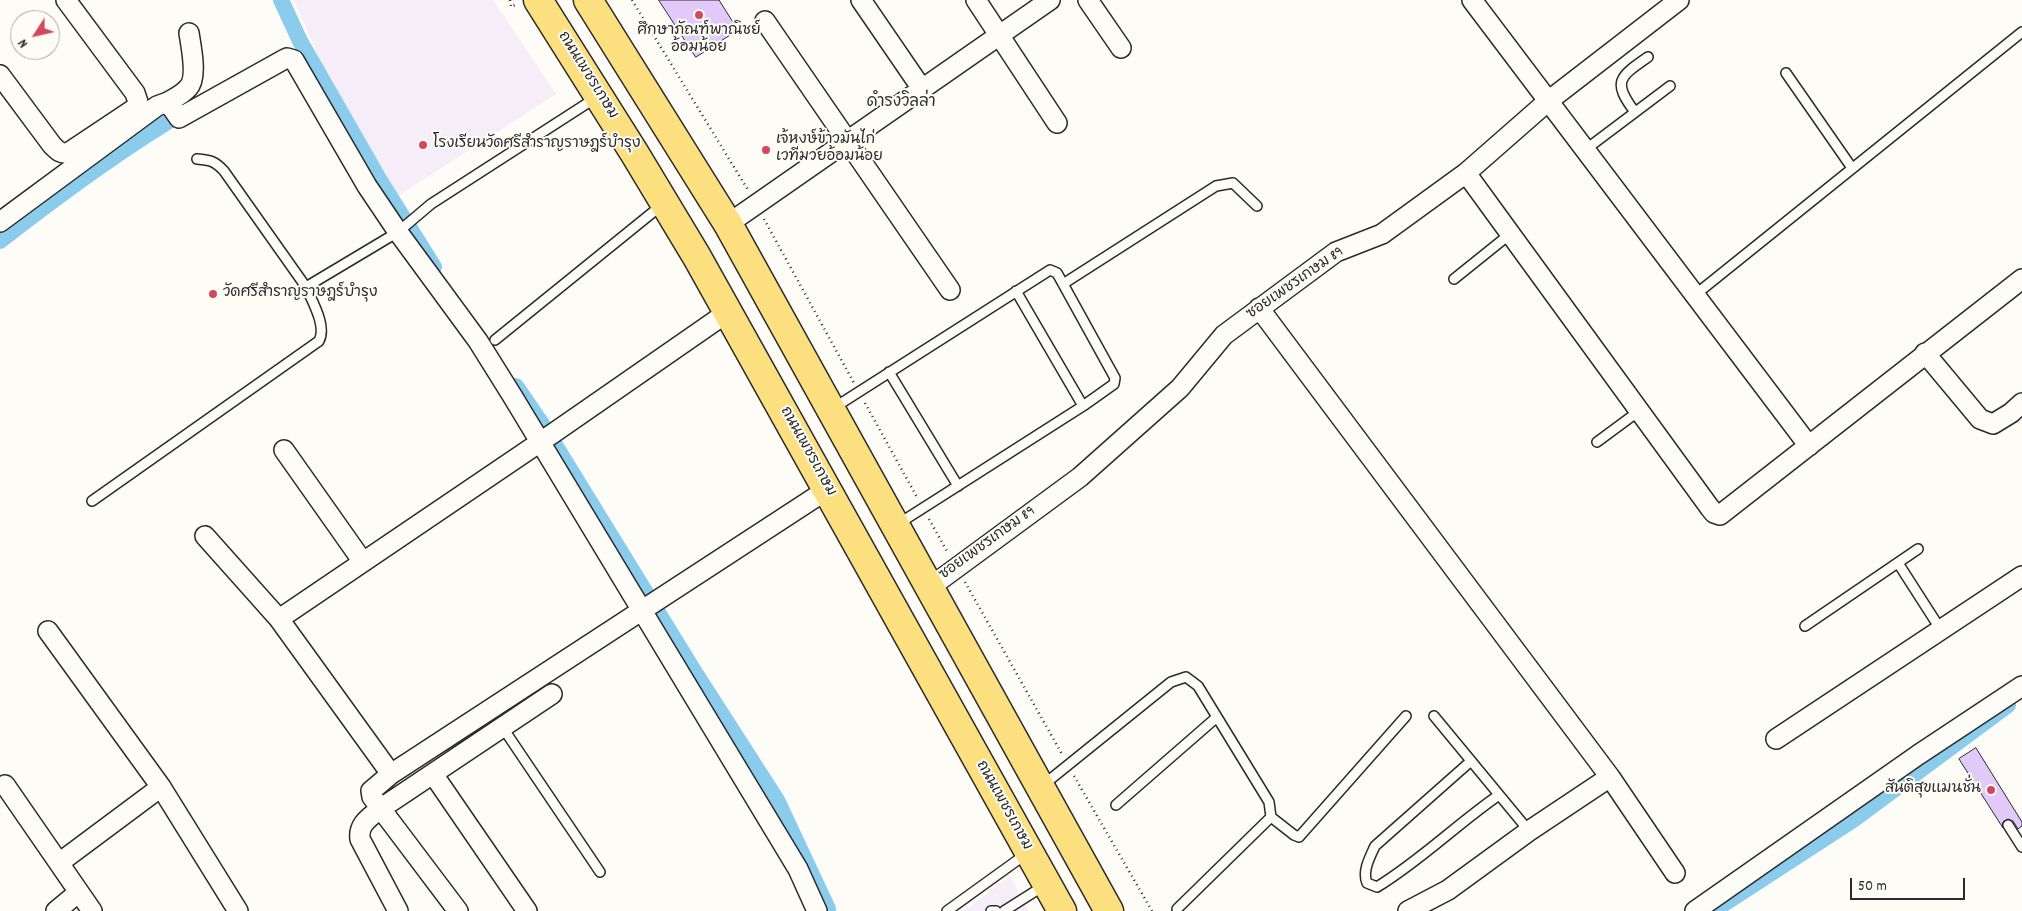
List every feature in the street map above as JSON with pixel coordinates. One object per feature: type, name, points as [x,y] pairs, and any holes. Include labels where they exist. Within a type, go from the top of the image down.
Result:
[{"type":"main road","points":[[588,0],[728,224],[1110,911]]},
{"type":"main road","name":"ถนนเพชรเกษม","points":[[547,4],[728,312],[1062,911]]},
{"type":"main road","points":[[636,154],[670,129]]},
{"type":"street","points":[[0,75],[52,145],[62,154],[68,153],[137,107],[136,93],[66,0]]},
{"type":"street","points":[[861,0],[922,89]]},
{"type":"street","points":[[976,0],[1058,123]]},
{"type":"street","points":[[728,224],[1050,0]]},
{"type":"street","points":[[1088,0],[1121,48]]},
{"type":"street","points":[[1472,0],[1584,151],[1809,446]]},
{"type":"street","name":"ซอยเพชรเกษม 89","points":[[929,588],[1080,477],[1180,388],[1224,335],[1336,252],[1382,234],[1466,172],[1547,102],[1679,0]]},
{"type":"street","points":[[764,21],[950,290]]},
{"type":"street","points":[[172,108],[192,82],[193,69],[190,32]]},
{"type":"street","points":[[0,222],[157,106],[172,108],[287,58],[294,60],[367,186],[400,230],[545,438],[648,607],[798,869],[817,911]]},
{"type":"street","points":[[1466,172],[1710,508],[1714,513],[1720,515],[2022,278]]},
{"type":"street","points":[[1259,308],[1610,777],[1675,873]]},
{"type":"street","points":[[279,619],[728,312]]},
{"type":"street","points":[[1925,353],[1980,419],[1993,424],[2022,404]]},
{"type":"street","points":[[284,450],[363,562]]},
{"type":"street","points":[[458,911],[380,809],[372,797],[371,791],[391,774],[828,489]]},
{"type":"street","points":[[205,536],[279,619],[391,774]]},
{"type":"street","points":[[1776,739],[2022,576]]},
{"type":"street","points":[[48,630],[161,787],[238,911]]},
{"type":"street","points":[[1695,911],[1918,755],[2022,686]]},
{"type":"street","points":[[398,911],[360,839],[360,830],[363,823],[380,809],[552,694]]},
{"type":"street","points":[[433,774],[527,911]]},
{"type":"street","points":[[1408,911],[1448,890],[1529,831],[1610,777]]},
{"type":"street","points":[[5,785],[92,911]]},
{"type":"street","points":[[59,863],[161,787]]},
{"type":"street","points":[[56,911],[79,892]]},
{"type":"lane","points":[[1695,295],[2022,32]]},
{"type":"lane","points":[[1636,112],[1624,98],[1620,88],[1621,79],[1628,71],[1648,57]]},
{"type":"lane","points":[[1786,73],[1852,168]]},
{"type":"lane","points":[[1584,151],[1670,86]]},
{"type":"lane","points":[[306,286],[400,230],[431,204],[599,95]]},
{"type":"lane","points":[[92,501],[320,341],[322,336],[320,324],[306,286],[224,171],[212,160],[197,159]]},
{"type":"lane","points":[[1063,284],[1216,186],[1233,183],[1257,206]]},
{"type":"lane","points":[[495,340],[665,203]]},
{"type":"lane","points":[[1454,279],[1510,234]]},
{"type":"lane","points":[[832,409],[1050,270],[1057,273],[1115,378],[1112,386],[1083,406],[895,525]]},
{"type":"lane","points":[[1016,291],[1083,406]]},
{"type":"lane","points":[[889,372],[958,486]]},
{"type":"lane","points":[[1597,442],[1639,411]]},
{"type":"lane","points":[[1805,626],[1918,549]]},
{"type":"lane","points":[[1898,563],[1941,630]]},
{"type":"lane","points":[[1040,788],[1171,682],[1186,677],[1198,686],[1269,802],[1271,817],[1294,836],[1299,837],[1406,716]]},
{"type":"lane","points":[[1434,716],[1529,831]]},
{"type":"lane","points":[[1116,805],[1217,717]]},
{"type":"lane","points":[[503,728],[600,872]]},
{"type":"lane","points":[[1471,761],[1374,846],[1367,865],[1365,880],[1367,883],[1377,886],[1397,874],[1498,794]]},
{"type":"lane","points":[[1177,909],[1271,817]]},
{"type":"lane","points":[[2008,825],[2022,847]]},
{"type":"lane","points":[[948,911],[1029,851]]},
{"type":"lane","points":[[1004,911],[1047,884]]},
{"type":"lane","points":[[991,911],[996,911]]},
{"type":"path","points":[[510,0],[512,7]]},
{"type":"path","points":[[632,0],[756,205],[956,568],[1152,911]]},
{"type":"shaded area","name":"โรงเรียนวัดศรีสําราญราษฎร์บํารุง","points":[[294,0],[493,0],[556,94],[398,196],[326,73]]},
{"type":"shaded area","points":[[1010,876],[1029,911],[964,911]]},
{"type":"building","name":"ศึกษาภัณฑ์พาณิชย์ อ้อมน้อย","points":[[659,0],[719,0],[738,30],[696,57]]},
{"type":"building","name":"สันติสุขแมนชั่น","points":[[1976,748],[2022,822],[2022,826],[2018,829],[2013,821],[2008,819],[2003,822],[2003,828],[1959,759]]},
{"type":"waterway","points":[[281,0],[300,41],[379,179],[434,267]]},
{"type":"waterway","points":[[0,241],[91,172],[187,110]]},
{"type":"waterway","points":[[516,386],[544,427],[694,671],[777,800],[828,909]]},
{"type":"waterway","points":[[1713,911],[1853,820],[2008,705]]},
{"type":"place","name":"ศึกษาภัณฑ์พาณิชย์ อ้อมน้อย","points":[[699,15]]},
{"type":"place","name":"โรงเรียนวัดศรีสําราญราษฎร์บํารุง","points":[[423,145]]},
{"type":"place","name":"เจ้หงษ์ข้าวมันไก่ เวทีมวยอ้อมน้อย","points":[[766,150]]},
{"type":"place","name":"วัดศรีสําราญราษฎร์บํารุง","points":[[213,294]]},
{"type":"place","name":"สันติสุขแมนชั่น","points":[[1991,790]]},
{"type":"district","name":"ดำรงวิลล่า","points":[[901,104]]}]
